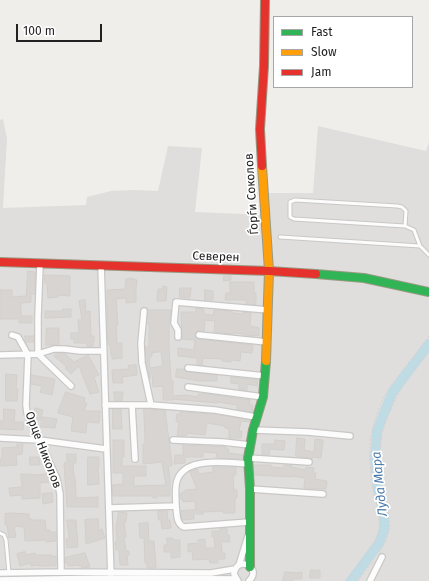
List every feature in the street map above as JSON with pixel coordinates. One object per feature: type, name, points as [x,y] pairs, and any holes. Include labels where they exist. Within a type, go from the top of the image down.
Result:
[{"type":"street","name":"Ѓорѓи Соколов","points":[[250,567],[250,489],[248,461],[256,417],[263,397],[268,310],[269,271],[260,129],[264,66],[265,0]]},
{"type":"street","name":"Северен","points":[[0,262],[269,271],[337,275],[364,278],[429,292]]},
{"type":"street","points":[[40,264],[38,354],[70,386]]},
{"type":"street","points":[[101,265],[111,575]]},
{"type":"street","points":[[178,337],[178,330],[174,323],[176,302],[268,310]]},
{"type":"street","points":[[144,311],[141,343],[142,363],[151,405]]},
{"type":"street","points":[[12,335],[18,337],[28,354]]},
{"type":"street","points":[[199,335],[267,342]]},
{"type":"street","points":[[0,355],[38,354],[54,349],[103,351]]},
{"type":"street","name":"Орце Николов","points":[[28,354],[26,405],[29,420],[57,479],[60,494],[61,572]]},
{"type":"street","points":[[188,368],[265,376]]},
{"type":"street","points":[[188,387],[263,397]]},
{"type":"street","points":[[105,405],[151,405],[215,410],[256,417]]},
{"type":"street","points":[[132,405],[135,459]]},
{"type":"street","points":[[253,430],[308,432],[350,436]]},
{"type":"street","points":[[0,438],[39,440],[106,449]]},
{"type":"street","points":[[173,440],[223,442],[250,445]]},
{"type":"street","points":[[0,580],[87,580],[111,575],[139,580],[237,580],[234,574],[249,526],[184,527],[179,524],[176,506],[177,478],[187,468],[202,463],[248,461],[309,462]]},
{"type":"street","points":[[250,489],[324,494]]},
{"type":"street","points":[[109,508],[176,506]]},
{"type":"street","points":[[370,581],[379,555]]},
{"type":"street","points":[[0,573],[61,572],[111,575],[211,573],[245,564],[250,567],[253,572],[250,581]]},
{"type":"lane","points":[[406,226],[406,211],[402,207],[295,200],[290,202],[290,217],[294,219],[406,226],[414,230],[420,246],[429,255]]},
{"type":"lane","points":[[280,237],[420,246]]},
{"type":"lane","points":[[0,528],[0,533],[4,535],[6,540],[9,573]]},
{"type":"path","points":[[345,581],[376,539],[379,531],[380,521],[372,484],[370,453],[372,432],[380,408],[385,396],[429,336]]},
{"type":"path","points":[[350,574],[358,581],[379,555],[386,541],[390,526],[379,464],[381,437],[387,417],[407,377],[429,351]]},
{"type":"path","points":[[413,358],[419,363]]},
{"type":"shaded area","points":[[3,119],[7,138],[3,208],[86,205],[87,197],[111,191],[158,191],[168,146],[202,148],[195,212],[265,215],[264,193],[313,193],[318,126],[426,151],[429,142],[429,581],[0,581],[0,120]]},
{"type":"building","points":[[28,271],[35,272],[35,294],[31,294],[31,302],[21,303],[21,316],[32,316],[32,323],[19,323],[19,319],[0,319],[0,290],[12,290],[12,297],[26,296]]},
{"type":"building","points":[[45,275],[70,276],[70,296],[58,295],[58,297],[48,298]]},
{"type":"building","points":[[224,276],[231,276],[231,280],[224,281]]},
{"type":"building","points":[[130,278],[137,280],[136,302],[126,303],[126,298],[116,299],[118,325],[116,325],[117,343],[122,343],[122,358],[112,359],[108,341],[107,290],[125,289],[126,279]]},
{"type":"building","points":[[230,282],[254,282],[256,305],[246,304],[246,300],[225,300],[226,293],[230,293]]},
{"type":"building","points":[[163,286],[167,287],[166,301],[157,301],[158,289],[163,289]]},
{"type":"building","points":[[180,288],[191,288],[190,298],[180,297]]},
{"type":"building","points":[[205,290],[213,291],[213,300],[205,300]]},
{"type":"building","points":[[85,300],[86,312],[90,311],[91,336],[94,336],[93,347],[87,347],[87,343],[74,343],[74,339],[71,339],[71,333],[79,333],[78,320],[82,320],[79,301]]},
{"type":"building","points":[[196,308],[204,309],[204,314],[213,315],[214,310],[232,311],[232,313],[243,314],[243,312],[251,313],[250,326],[259,328],[259,336],[214,332],[215,321],[205,320],[204,331],[198,331],[195,335],[196,338],[199,339],[253,345],[252,353],[241,352],[240,361],[231,360],[231,362],[222,361],[222,359],[203,358],[202,365],[197,365],[197,358],[178,356],[178,348],[194,350],[195,340],[182,339],[181,312],[196,312]]},
{"type":"building","points":[[63,309],[71,309],[71,317],[45,318],[45,311],[63,311]]},
{"type":"building","points":[[148,310],[171,310],[169,323],[169,347],[171,381],[173,381],[173,396],[186,395],[198,397],[198,394],[206,394],[250,400],[249,405],[253,405],[252,412],[237,409],[237,405],[217,402],[173,399],[163,400],[163,386],[153,387],[152,373],[150,373],[150,379],[146,362],[145,347],[149,347],[149,324],[147,324]],"holes":[[[161,352],[163,366],[150,368],[149,358],[152,356],[152,353]]]},
{"type":"building","points":[[47,328],[59,328],[59,345],[46,345]]},
{"type":"building","points":[[25,336],[34,336],[34,342],[26,342]]},
{"type":"building","points":[[57,353],[64,353],[74,362],[88,355],[99,375],[94,377],[99,392],[90,394],[79,366],[71,374],[65,368],[67,367],[54,356]]},
{"type":"building","points":[[136,365],[137,375],[122,377],[123,383],[113,383],[112,370],[129,369],[128,366]]},
{"type":"building","points":[[177,369],[184,369],[188,372],[217,375],[217,381],[199,381],[176,377]]},
{"type":"building","points":[[6,374],[17,375],[17,401],[6,401]]},
{"type":"building","points":[[31,375],[55,379],[52,395],[40,392],[42,386],[31,384]]},
{"type":"building","points":[[231,377],[258,380],[257,386],[247,384],[247,391],[239,389],[239,384],[231,383]]},
{"type":"building","points":[[66,392],[85,398],[84,403],[87,403],[84,411],[100,411],[99,423],[87,422],[86,433],[71,431],[73,417],[58,413]]},
{"type":"building","points":[[114,392],[123,392],[122,401],[115,401]]},
{"type":"building","points":[[35,408],[43,410],[40,420],[34,418]]},
{"type":"building","points":[[4,409],[15,410],[14,422],[24,422],[23,430],[0,429],[0,421],[3,421]]},
{"type":"building","points":[[113,409],[121,409],[122,429],[113,429]]},
{"type":"building","points":[[144,409],[165,410],[172,464],[172,466],[168,466],[170,496],[157,496],[157,498],[153,498],[152,496],[113,496],[112,485],[123,484],[123,473],[113,473],[113,440],[124,440],[124,457],[122,457],[122,466],[146,466],[146,476],[134,476],[134,486],[166,485],[162,462],[143,464],[143,444],[145,444]]},
{"type":"building","points":[[181,412],[214,414],[250,420],[250,422],[241,421],[239,431],[242,431],[241,438],[229,438],[229,429],[225,428],[225,426],[207,423],[205,435],[187,433],[186,436],[177,436],[179,422],[176,422],[177,414],[180,414]]},
{"type":"building","points":[[42,417],[57,419],[55,428],[41,427]]},
{"type":"building","points":[[297,438],[305,439],[304,450],[314,452],[315,439],[323,440],[321,458],[312,457],[312,459],[296,456]]},
{"type":"building","points":[[275,440],[285,441],[284,450],[270,449],[269,455],[262,455],[262,444],[275,444]]},
{"type":"building","points":[[17,444],[23,444],[22,454],[16,455],[17,465],[0,466],[0,459],[2,459],[2,448],[17,447]]},
{"type":"building","points":[[183,445],[226,447],[226,449],[229,449],[228,453],[243,455],[243,459],[216,458],[217,453],[203,452],[203,457],[185,457],[185,463],[174,464],[175,455],[183,455]]},
{"type":"building","points":[[67,454],[76,454],[76,463],[73,463],[76,498],[98,497],[98,507],[67,507],[64,463],[67,462]]},
{"type":"building","points":[[30,457],[39,457],[40,465],[30,465]]},
{"type":"building","points":[[88,457],[99,457],[99,484],[88,485]]},
{"type":"building","points":[[254,465],[271,465],[271,467],[284,468],[284,465],[292,465],[291,467],[305,470],[306,467],[314,468],[313,473],[316,473],[315,479],[327,481],[326,489],[304,488],[305,478],[255,475]]},
{"type":"building","points":[[213,467],[236,467],[236,475],[233,475],[234,490],[237,490],[237,498],[235,498],[235,513],[223,513],[223,511],[203,512],[203,514],[196,514],[195,501],[183,502],[181,499],[180,494],[185,492],[185,490],[197,489],[190,472],[197,469],[199,474],[213,472]]},
{"type":"building","points":[[21,474],[48,474],[49,482],[40,483],[40,498],[22,499],[22,495],[10,496],[9,488],[22,487]]},
{"type":"building","points":[[52,493],[53,502],[43,504],[42,494]]},
{"type":"building","points":[[194,510],[194,519],[182,520],[181,511]]},
{"type":"building","points":[[158,511],[167,511],[171,528],[162,529]]},
{"type":"building","points":[[119,512],[127,513],[126,522],[124,522],[126,537],[124,537],[126,551],[129,551],[129,555],[127,555],[128,565],[120,565],[119,550],[116,550],[116,528]]},
{"type":"building","points":[[5,514],[29,514],[29,519],[45,520],[46,530],[56,532],[56,541],[25,541],[24,527],[14,526],[16,537],[9,538],[7,525],[5,525]]},
{"type":"building","points":[[98,519],[99,531],[102,529],[105,538],[86,544],[85,520]]},
{"type":"building","points":[[67,520],[76,520],[78,547],[67,548],[66,539],[69,539]]},
{"type":"building","points":[[148,523],[149,541],[154,541],[156,568],[147,568],[147,563],[145,563],[144,538],[140,538],[139,524]]},
{"type":"building","points":[[220,528],[227,528],[227,535],[229,535],[230,542],[221,542],[222,553],[225,553],[225,559],[218,559],[218,563],[210,563],[209,559],[193,560],[192,551],[188,552],[188,544],[198,543],[198,540],[205,539],[205,548],[215,548],[212,531],[220,531]]},
{"type":"building","points":[[167,538],[180,540],[180,557],[171,558],[171,552],[164,552],[164,545],[167,545]]},
{"type":"building","points":[[25,552],[26,555],[35,553],[35,555],[56,556],[56,566],[31,566],[31,563],[20,566],[17,554]]},
{"type":"building","points":[[85,553],[90,567],[82,568],[78,565],[68,566],[67,563],[65,563],[65,558]]},
{"type":"building","points":[[311,570],[320,570],[320,578],[310,578]]},
{"type":"building","points":[[285,572],[302,572],[302,579],[283,581]]},
{"type":"waterway","name":"Луда Мара","points":[[351,581],[379,543],[384,530],[384,516],[378,488],[375,459],[377,431],[392,393],[429,344]]},
{"type":"traffic: fast","points":[[316,274],[364,278],[429,292]]},
{"type":"traffic: fast","points":[[250,567],[250,489],[248,458],[253,430],[263,397],[266,361]]},
{"type":"traffic: slow","points":[[262,166],[269,271],[266,361]]},
{"type":"traffic: jam","points":[[262,166],[260,129],[264,66],[265,0]]},
{"type":"traffic: jam","points":[[0,262],[269,271],[316,274]]}]
